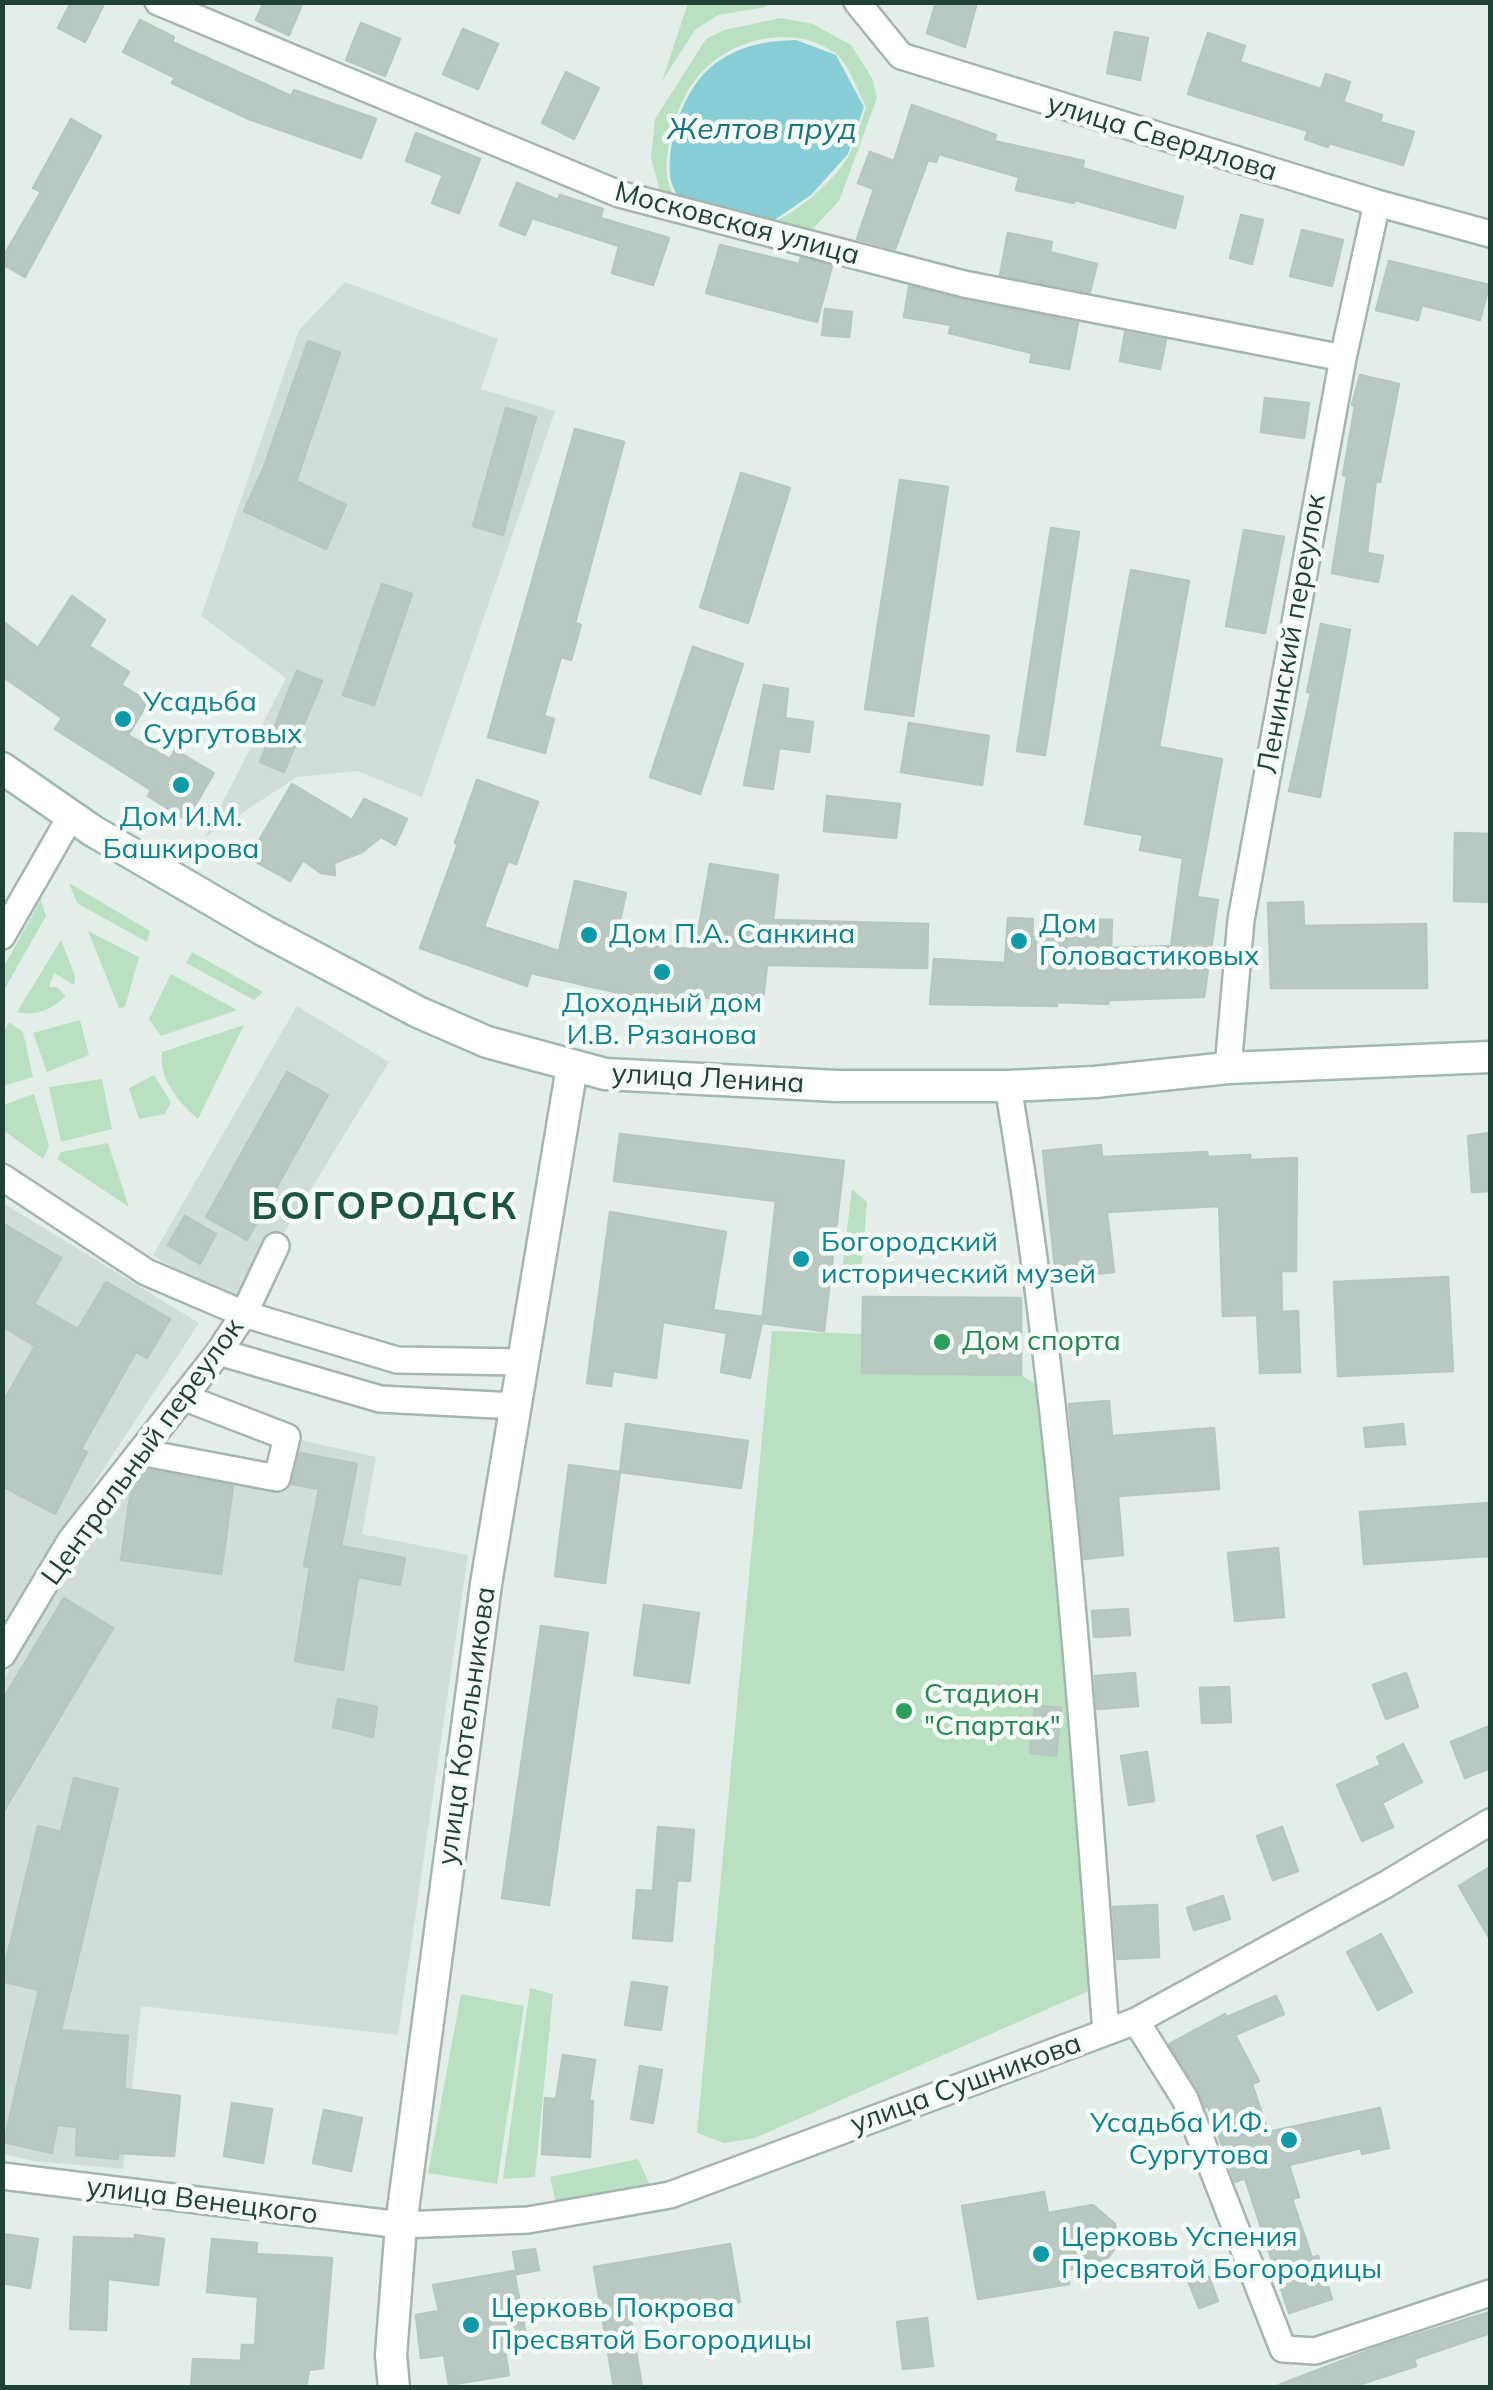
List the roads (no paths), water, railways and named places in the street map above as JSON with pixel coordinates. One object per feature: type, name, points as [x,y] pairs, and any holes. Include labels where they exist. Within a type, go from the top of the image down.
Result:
[{"type":"main road","name":"улица Ленина","points":[[2,768],[70,816],[263,930],[418,1012],[486,1042],[572,1067],[625,1076],[836,1086],[1008,1086],[1095,1082],[1228,1068],[1490,1057]]},
{"type":"main road","name":"улица Котельникова","points":[[394,2388],[391,2355],[401,2225],[487,1572],[572,1067]]},
{"type":"street","name":"Московская улица","points":[[158,2],[619,194],[964,284],[1342,358]]},
{"type":"street","name":"улица Свердлова","points":[[857,2],[901,56],[1377,203],[1490,234]]},
{"type":"street","name":"Ленинский переулок","points":[[1228,1068],[1240,920],[1342,358],[1377,203]]},
{"type":"street","points":[[2,936],[70,816]]},
{"type":"street","points":[[1008,1086],[1051,1372],[1071,1574],[1106,2032]]},
{"type":"street","points":[[2,1177],[146,1272],[244,1314],[397,1360],[522,1362]]},
{"type":"street","name":"Центральный переулок","points":[[2,1654],[71,1540],[244,1314],[276,1246]]},
{"type":"street","points":[[218,1352],[380,1399],[515,1406]]},
{"type":"street","points":[[140,1452],[276,1478],[287,1437],[183,1397]]},
{"type":"street","name":"улица Сушникова","points":[[401,2225],[528,2220],[670,2195],[1136,2021],[1369,1894],[1490,1822]]},
{"type":"street","points":[[1136,2021],[1184,2100],[1283,2349],[1315,2351],[1490,2293]]},
{"type":"street","name":"улица Венецкого","points":[[2,2176],[401,2225]]},
{"type":"water","name":"Желтов пруд","points":[[796,40],[836,55],[864,107],[848,154],[811,195],[776,219],[760,224],[683,205],[671,180],[670,160],[681,110],[698,81],[709,68],[740,50],[767,42]]},
{"type":"place","name":"Усадьба Сургутовых","points":[[123,719]]},
{"type":"place","name":"Дом И.М. Башкирова","points":[[181,785]]},
{"type":"place","name":"Дом П.А. Санкина","points":[[589,935]]},
{"type":"place","name":"Дом Головастиковых","points":[[1019,941]]},
{"type":"place","name":"Доходный дом И.В. Рязанова","points":[[662,972]]},
{"type":"place","name":"Богородский исторический музей","points":[[801,1259]]},
{"type":"place","name":"Дом спорта","points":[[942,1342]]},
{"type":"place","name":"Стадион \"Спартак\"","points":[[904,1711]]},
{"type":"place","name":"Усадьба И.Ф. Сургутова","points":[[1289,2140]]},
{"type":"place","name":"Церковь Успения Пресвятой Богородицы","points":[[1041,2254]]},
{"type":"place","name":"Церковь Покрова Пресвятой Богородицы","points":[[471,2325]]},
{"type":"district","name":"БОГОРОДСК","points":[[385,1208]]}]
